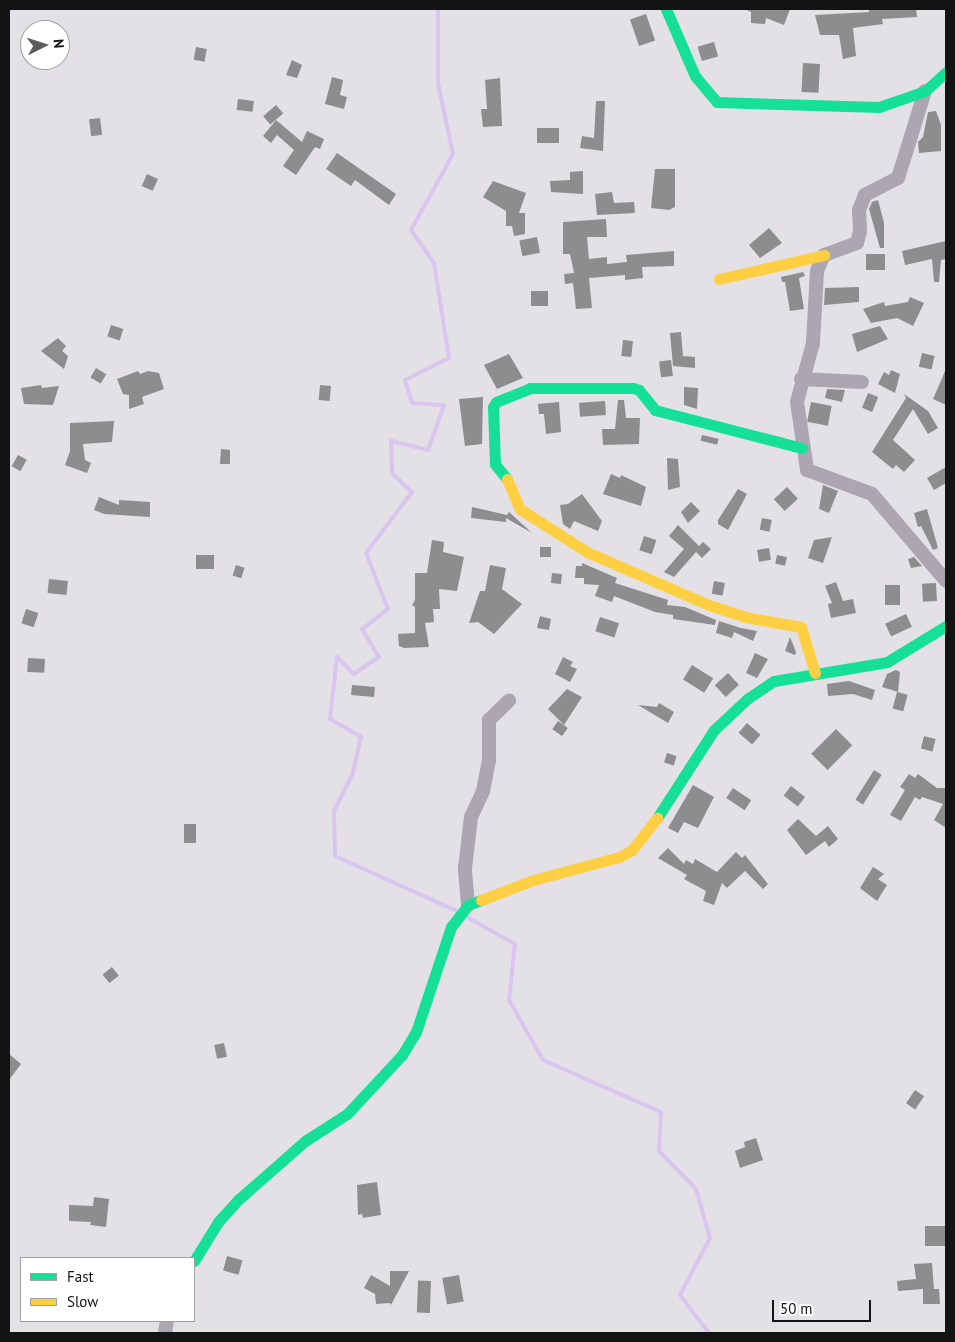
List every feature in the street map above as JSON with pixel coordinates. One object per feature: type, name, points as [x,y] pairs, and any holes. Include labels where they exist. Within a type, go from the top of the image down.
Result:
[{"type":"street","points":[[666,9],[695,76],[717,102],[878,107],[925,91],[946,72]]},
{"type":"street","points":[[719,279],[852,247],[857,242],[860,231],[861,202],[878,186],[898,178],[925,91]]},
{"type":"street","points":[[824,255],[814,281],[813,343],[801,379],[797,402],[802,448],[807,470],[872,494],[946,581]]},
{"type":"street","points":[[801,379],[862,382]]},
{"type":"street","points":[[802,448],[655,410],[640,390],[634,388],[530,388],[496,402],[493,407],[495,464],[510,483],[520,509],[587,552],[709,605],[745,617],[801,627],[815,673]]},
{"type":"street","points":[[195,1259],[218,1222],[239,1199],[305,1141],[353,1109],[402,1055],[416,1032],[451,927],[468,905],[533,880],[619,857],[632,850],[650,829],[701,747],[728,716],[774,681],[887,662],[946,626]]},
{"type":"street","points":[[468,905],[465,868],[471,816],[482,791],[489,761],[489,720],[509,701]]},
{"type":"building","points":[[745,9],[790,9],[784,25],[766,18],[765,24],[751,23],[751,12]]},
{"type":"building","points":[[869,9],[916,9],[917,17],[882,19],[883,24],[853,28],[856,56],[843,59],[839,35],[820,35],[815,15],[869,12]]},
{"type":"building","points":[[646,14],[655,40],[639,46],[630,20]]},
{"type":"building","points":[[714,42],[718,56],[702,61],[698,47]]},
{"type":"building","points":[[196,47],[207,49],[205,62],[194,60]]},
{"type":"building","points":[[292,60],[302,65],[297,78],[286,75]]},
{"type":"building","points":[[803,63],[820,64],[818,93],[801,92]]},
{"type":"building","points":[[332,77],[343,80],[340,95],[347,97],[344,109],[325,104]]},
{"type":"building","points":[[500,78],[502,126],[483,127],[481,109],[487,109],[485,80]]},
{"type":"building","points":[[238,99],[254,101],[253,112],[237,110]]},
{"type":"building","points":[[596,101],[605,101],[603,151],[580,148],[582,136],[594,138]]},
{"type":"building","points":[[276,105],[283,113],[270,124],[263,116]]},
{"type":"building","points":[[936,111],[941,125],[941,151],[919,153],[918,142],[923,137],[928,112]]},
{"type":"building","points":[[100,118],[102,135],[91,136],[89,119]]},
{"type":"building","points":[[276,120],[302,142],[307,131],[324,139],[320,149],[315,147],[296,175],[283,166],[294,150],[277,135],[271,143],[263,136]]},
{"type":"building","points":[[537,128],[559,128],[559,143],[537,143]]},
{"type":"building","points":[[337,153],[396,194],[389,205],[355,180],[351,186],[326,169]]},
{"type":"building","points":[[655,169],[675,169],[675,207],[669,210],[651,208]]},
{"type":"building","points":[[583,171],[583,194],[551,192],[550,181],[570,180],[570,172]]},
{"type":"building","points":[[147,174],[158,179],[153,191],[142,186]]},
{"type":"building","points":[[493,181],[526,193],[519,213],[525,213],[525,234],[514,236],[512,226],[506,226],[506,211],[483,197]]},
{"type":"building","points":[[612,192],[614,203],[634,202],[635,213],[597,215],[595,194]]},
{"type":"building","points":[[878,200],[884,223],[884,248],[880,248],[869,209],[872,202]]},
{"type":"building","points":[[606,219],[607,237],[587,237],[589,259],[607,257],[607,264],[627,262],[626,255],[674,251],[674,266],[642,267],[643,278],[625,280],[625,275],[589,278],[592,308],[576,309],[573,283],[565,284],[564,274],[574,273],[570,254],[563,254],[563,222]]},
{"type":"building","points":[[769,228],[782,243],[760,258],[749,245]]},
{"type":"building","points":[[537,237],[540,253],[522,256],[519,240]]},
{"type":"building","points":[[946,241],[946,259],[941,260],[939,282],[934,282],[932,259],[905,265],[902,251]]},
{"type":"building","points":[[866,254],[885,254],[885,270],[866,270]]},
{"type":"building","points":[[803,272],[805,276],[799,278],[804,309],[790,311],[785,282],[782,282],[781,277]]},
{"type":"building","points":[[859,287],[859,302],[824,305],[825,288]]},
{"type":"building","points":[[531,291],[548,291],[548,306],[531,306]]},
{"type":"building","points":[[910,297],[924,303],[913,326],[897,318],[871,323],[863,309],[884,302],[885,306],[908,302]]},
{"type":"building","points":[[111,325],[123,329],[120,340],[107,336]]},
{"type":"building","points":[[880,326],[888,339],[857,352],[852,334]]},
{"type":"building","points":[[681,332],[683,356],[695,357],[695,368],[673,366],[670,333]]},
{"type":"building","points":[[58,338],[66,346],[62,351],[68,356],[64,369],[41,351]]},
{"type":"building","points":[[623,340],[633,341],[631,357],[621,356]]},
{"type":"building","points":[[922,353],[935,356],[932,370],[919,367]]},
{"type":"building","points":[[509,354],[523,378],[497,389],[484,365]]},
{"type":"building","points":[[671,360],[673,376],[661,377],[659,361]]},
{"type":"building","points":[[96,368],[106,374],[101,384],[90,377]]},
{"type":"building","points":[[946,369],[946,405],[933,399]]},
{"type":"building","points":[[891,370],[900,374],[895,393],[878,384],[884,372],[889,375]]},
{"type":"building","points":[[138,371],[140,374],[148,371],[159,373],[164,389],[142,397],[144,404],[129,409],[129,395],[123,394],[117,379]]},
{"type":"building","points":[[41,385],[42,388],[59,386],[53,405],[24,404],[21,388]]},
{"type":"building","points":[[320,385],[331,386],[330,401],[319,400]]},
{"type":"building","points":[[684,387],[698,388],[697,409],[684,405]]},
{"type":"building","points":[[827,389],[845,390],[842,402],[825,398]]},
{"type":"building","points":[[868,393],[878,397],[872,412],[862,408]]},
{"type":"building","points":[[904,394],[928,411],[938,428],[928,434],[913,409],[893,440],[915,460],[904,472],[896,465],[893,469],[872,452],[906,398]]},
{"type":"building","points":[[483,397],[482,444],[465,446],[459,399]]},
{"type":"building","points":[[618,400],[624,400],[626,418],[640,418],[639,444],[603,445],[602,429],[615,429]]},
{"type":"building","points":[[605,401],[606,415],[580,417],[579,403]]},
{"type":"building","points":[[559,402],[561,432],[546,434],[544,414],[539,414],[538,404]]},
{"type":"building","points":[[811,402],[832,406],[828,426],[807,422]]},
{"type":"building","points":[[114,421],[112,442],[83,444],[85,460],[91,463],[87,473],[65,465],[70,451],[70,423]]},
{"type":"building","points":[[702,435],[719,439],[717,445],[701,441]]},
{"type":"building","points":[[221,449],[230,450],[230,464],[220,464]]},
{"type":"building","points":[[18,455],[27,460],[20,471],[12,466]]},
{"type":"building","points":[[667,458],[678,459],[680,487],[668,490]]},
{"type":"building","points":[[946,467],[946,483],[934,490],[927,478]]},
{"type":"building","points":[[611,474],[620,478],[621,475],[646,487],[641,506],[603,494]]},
{"type":"building","points":[[823,485],[838,491],[829,513],[819,509]]},
{"type":"building","points":[[787,487],[798,499],[785,511],[774,499]]},
{"type":"building","points":[[738,489],[747,494],[728,530],[718,524],[718,520]]},
{"type":"building","points":[[582,494],[602,521],[598,531],[574,521],[570,529],[563,524],[560,505],[568,504]]},
{"type":"building","points":[[99,497],[119,505],[119,500],[150,502],[150,517],[104,514],[94,510]]},
{"type":"building","points":[[691,502],[700,511],[688,523],[681,512]]},
{"type":"building","points":[[472,507],[507,515],[509,512],[532,533],[506,518],[506,522],[471,518]]},
{"type":"building","points":[[927,509],[938,548],[933,550],[921,526],[918,527],[914,513]]},
{"type":"building","points":[[762,518],[772,520],[770,532],[760,530]]},
{"type":"building","points":[[678,525],[699,546],[703,542],[711,549],[702,558],[696,552],[674,577],[664,572],[684,549],[669,536]]},
{"type":"building","points":[[644,536],[656,540],[652,554],[639,550]]},
{"type":"building","points":[[832,537],[823,563],[808,558],[814,540]]},
{"type":"building","points":[[432,540],[444,542],[443,552],[464,557],[457,591],[439,589],[440,609],[433,609],[434,622],[425,623],[429,647],[404,648],[399,646],[398,634],[415,633],[415,607],[412,605],[415,600],[415,573],[427,573]]},
{"type":"building","points":[[540,547],[551,547],[551,557],[540,557]]},
{"type":"building","points":[[769,548],[771,560],[759,562],[757,550]]},
{"type":"building","points":[[196,555],[214,555],[214,569],[196,569]]},
{"type":"building","points":[[777,555],[787,557],[785,566],[775,564]]},
{"type":"building","points":[[914,557],[922,566],[911,568],[908,559]]},
{"type":"building","points":[[582,563],[617,578],[615,583],[668,600],[667,605],[685,607],[716,620],[715,625],[673,619],[673,615],[655,612],[614,596],[612,602],[595,596],[599,585],[584,584],[584,578],[575,578],[576,566],[582,566]]},
{"type":"building","points":[[236,565],[245,568],[241,578],[233,575]]},
{"type":"building","points":[[490,565],[506,568],[502,589],[522,604],[494,634],[478,622],[469,623],[480,591],[485,591]]},
{"type":"building","points":[[552,573],[562,574],[561,584],[551,583]]},
{"type":"building","points":[[49,579],[68,581],[66,595],[48,593]]},
{"type":"building","points":[[714,581],[725,583],[723,596],[712,594]]},
{"type":"building","points":[[836,582],[843,601],[853,599],[856,613],[831,618],[828,604],[832,603],[825,586]]},
{"type":"building","points":[[936,583],[937,601],[923,602],[922,584]]},
{"type":"building","points":[[885,585],[900,585],[900,605],[885,605]]},
{"type":"building","points":[[26,609],[38,613],[34,627],[21,623]]},
{"type":"building","points":[[906,614],[912,627],[891,636],[885,624]]},
{"type":"building","points":[[540,616],[551,619],[549,630],[537,628]]},
{"type":"building","points":[[600,617],[619,623],[614,637],[595,631]]},
{"type":"building","points":[[719,621],[757,631],[753,641],[734,632],[732,638],[716,633]]},
{"type":"building","points":[[790,637],[796,652],[795,655],[785,651]]},
{"type":"building","points":[[755,653],[768,659],[757,678],[746,673]]},
{"type":"building","points":[[563,657],[573,662],[570,666],[577,669],[570,682],[555,674]]},
{"type":"building","points":[[28,658],[45,659],[44,673],[27,672]]},
{"type":"building","points":[[692,665],[713,678],[704,693],[683,679]]},
{"type":"building","points":[[896,670],[900,672],[898,692],[882,687],[887,674]]},
{"type":"building","points":[[728,673],[739,685],[726,697],[715,685]]},
{"type":"building","points":[[849,681],[875,690],[872,700],[853,694],[828,696],[827,684]]},
{"type":"building","points":[[352,685],[375,687],[374,697],[351,695]]},
{"type":"building","points":[[567,689],[582,697],[564,725],[548,709]]},
{"type":"building","points":[[897,692],[908,695],[903,711],[893,708]]},
{"type":"building","points":[[659,703],[674,712],[668,723],[638,705],[657,707]]},
{"type":"building","points":[[558,721],[568,728],[562,736],[552,729]]},
{"type":"building","points":[[747,723],[761,735],[752,745],[738,733]]},
{"type":"building","points":[[836,729],[852,745],[828,770],[811,754]]},
{"type":"building","points":[[924,736],[936,739],[932,752],[921,749]]},
{"type":"building","points":[[667,753],[677,756],[674,765],[664,763]]},
{"type":"building","points":[[874,770],[882,775],[863,804],[855,800]]},
{"type":"building","points":[[909,774],[915,778],[918,774],[937,788],[946,788],[946,828],[934,820],[943,804],[922,797],[920,800],[915,797],[901,821],[890,815],[905,790],[900,787]]},
{"type":"building","points":[[693,785],[714,797],[698,828],[684,822],[678,833],[668,828]]},
{"type":"building","points":[[791,786],[805,797],[798,807],[784,795]]},
{"type":"building","points":[[733,788],[751,800],[745,810],[726,798]]},
{"type":"building","points":[[798,819],[816,836],[828,826],[838,839],[829,847],[825,841],[806,855],[787,830]]},
{"type":"building","points":[[184,824],[196,824],[196,843],[184,843]]},
{"type":"building","points":[[668,848],[684,864],[686,860],[693,864],[695,859],[717,872],[736,852],[742,858],[745,855],[768,884],[763,889],[745,871],[727,888],[722,883],[714,905],[703,901],[706,891],[684,879],[687,875],[658,858]]},
{"type":"building","points":[[873,867],[884,874],[878,879],[887,885],[877,901],[860,888]]},
{"type":"building","points":[[112,967],[119,976],[109,983],[103,974]]},
{"type":"building","points":[[224,1043],[227,1057],[217,1059],[214,1045]]},
{"type":"building","points":[[9,1054],[21,1064],[9,1080]]},
{"type":"building","points":[[915,1090],[924,1096],[915,1109],[906,1103]]},
{"type":"building","points":[[756,1138],[763,1160],[740,1168],[735,1151],[745,1147],[744,1142]]},
{"type":"building","points":[[377,1182],[381,1215],[363,1218],[362,1214],[358,1215],[357,1185]]},
{"type":"building","points":[[94,1197],[109,1199],[106,1227],[90,1225],[91,1222],[69,1221],[69,1205],[93,1206]]},
{"type":"building","points":[[925,1226],[946,1226],[946,1246],[925,1246]]},
{"type":"building","points":[[227,1256],[242,1260],[239,1275],[223,1270]]},
{"type":"building","points":[[932,1263],[934,1289],[939,1289],[940,1304],[923,1304],[923,1289],[898,1291],[897,1281],[916,1279],[914,1264]]},
{"type":"building","points":[[390,1271],[409,1271],[391,1305],[390,1303],[376,1304],[375,1294],[364,1288],[371,1275],[390,1286]]},
{"type":"building","points":[[459,1275],[464,1302],[447,1305],[442,1278]]},
{"type":"building","points":[[418,1281],[431,1281],[430,1313],[417,1313]]},
{"type":"waterway","points":[[438,9],[438,83],[453,154],[411,230],[434,263],[449,358],[405,380],[412,403],[444,405],[428,450],[391,441],[392,473],[412,492],[366,553],[388,609],[362,629],[379,657],[354,674],[337,657],[330,719],[361,737],[353,773],[334,811],[335,856],[457,911]]},
{"type":"waterway","points":[[467,917],[515,944],[509,1000],[543,1060],[661,1112],[659,1151],[696,1189],[710,1238],[680,1295],[709,1333]]},
{"type":"traffic: fast","points":[[666,9],[695,76],[717,102],[879,107],[925,91],[946,72]]},
{"type":"traffic: fast","points":[[507,479],[495,464],[493,407],[496,402],[530,388],[633,388],[639,390],[655,410],[802,448]]},
{"type":"traffic: fast","points":[[657,818],[714,730],[747,699],[774,681],[887,662],[946,626]]},
{"type":"traffic: fast","points":[[195,1259],[218,1222],[239,1199],[305,1141],[347,1114],[402,1055],[416,1032],[451,927],[468,905],[481,900]]},
{"type":"traffic: slow","points":[[719,279],[824,255]]},
{"type":"traffic: slow","points":[[507,479],[520,509],[587,552],[709,605],[745,617],[801,627],[815,673]]},
{"type":"traffic: slow","points":[[481,900],[533,880],[619,857],[632,850],[657,818]]}]
